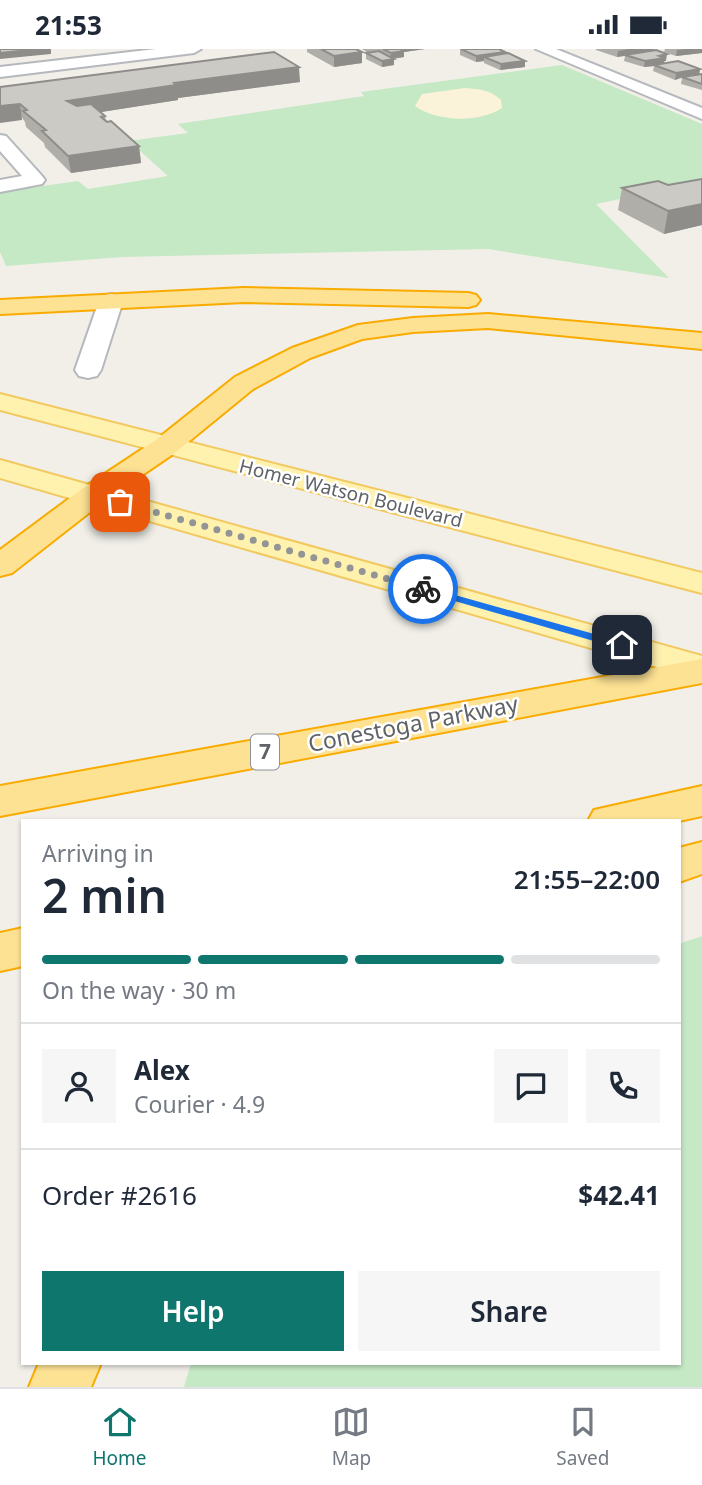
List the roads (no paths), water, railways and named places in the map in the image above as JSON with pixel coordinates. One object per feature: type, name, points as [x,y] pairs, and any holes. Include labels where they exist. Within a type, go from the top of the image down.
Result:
[{"type":"highway","points":[[0,307],[244,295],[500,301],[702,331]]},
{"type":"highway","points":[[0,566],[93,495],[166,446],[244,383],[301,353],[358,332],[413,324],[488,321],[702,341]]},
{"type":"highway","name":"Conestoga Parkway","points":[[0,801],[702,670]]},
{"type":"highway","points":[[618,819],[702,801]]},
{"type":"highway","points":[[681,864],[702,858]]},
{"type":"highway","points":[[0,952],[21,947]]},
{"type":"highway","points":[[60,1387],[69,1365]]},
{"type":"main road","name":"Homer Watson Boulevard","points":[[0,403],[702,583]]},
{"type":"main road","points":[[0,469],[702,670]]},
{"type":"street","points":[[0,72],[106,54],[194,49]]},
{"type":"street","points":[[543,49],[702,114]]},
{"type":"street","points":[[0,141],[35,180],[0,186]]},
{"type":"street","points":[[88,370],[111,301]]}]
